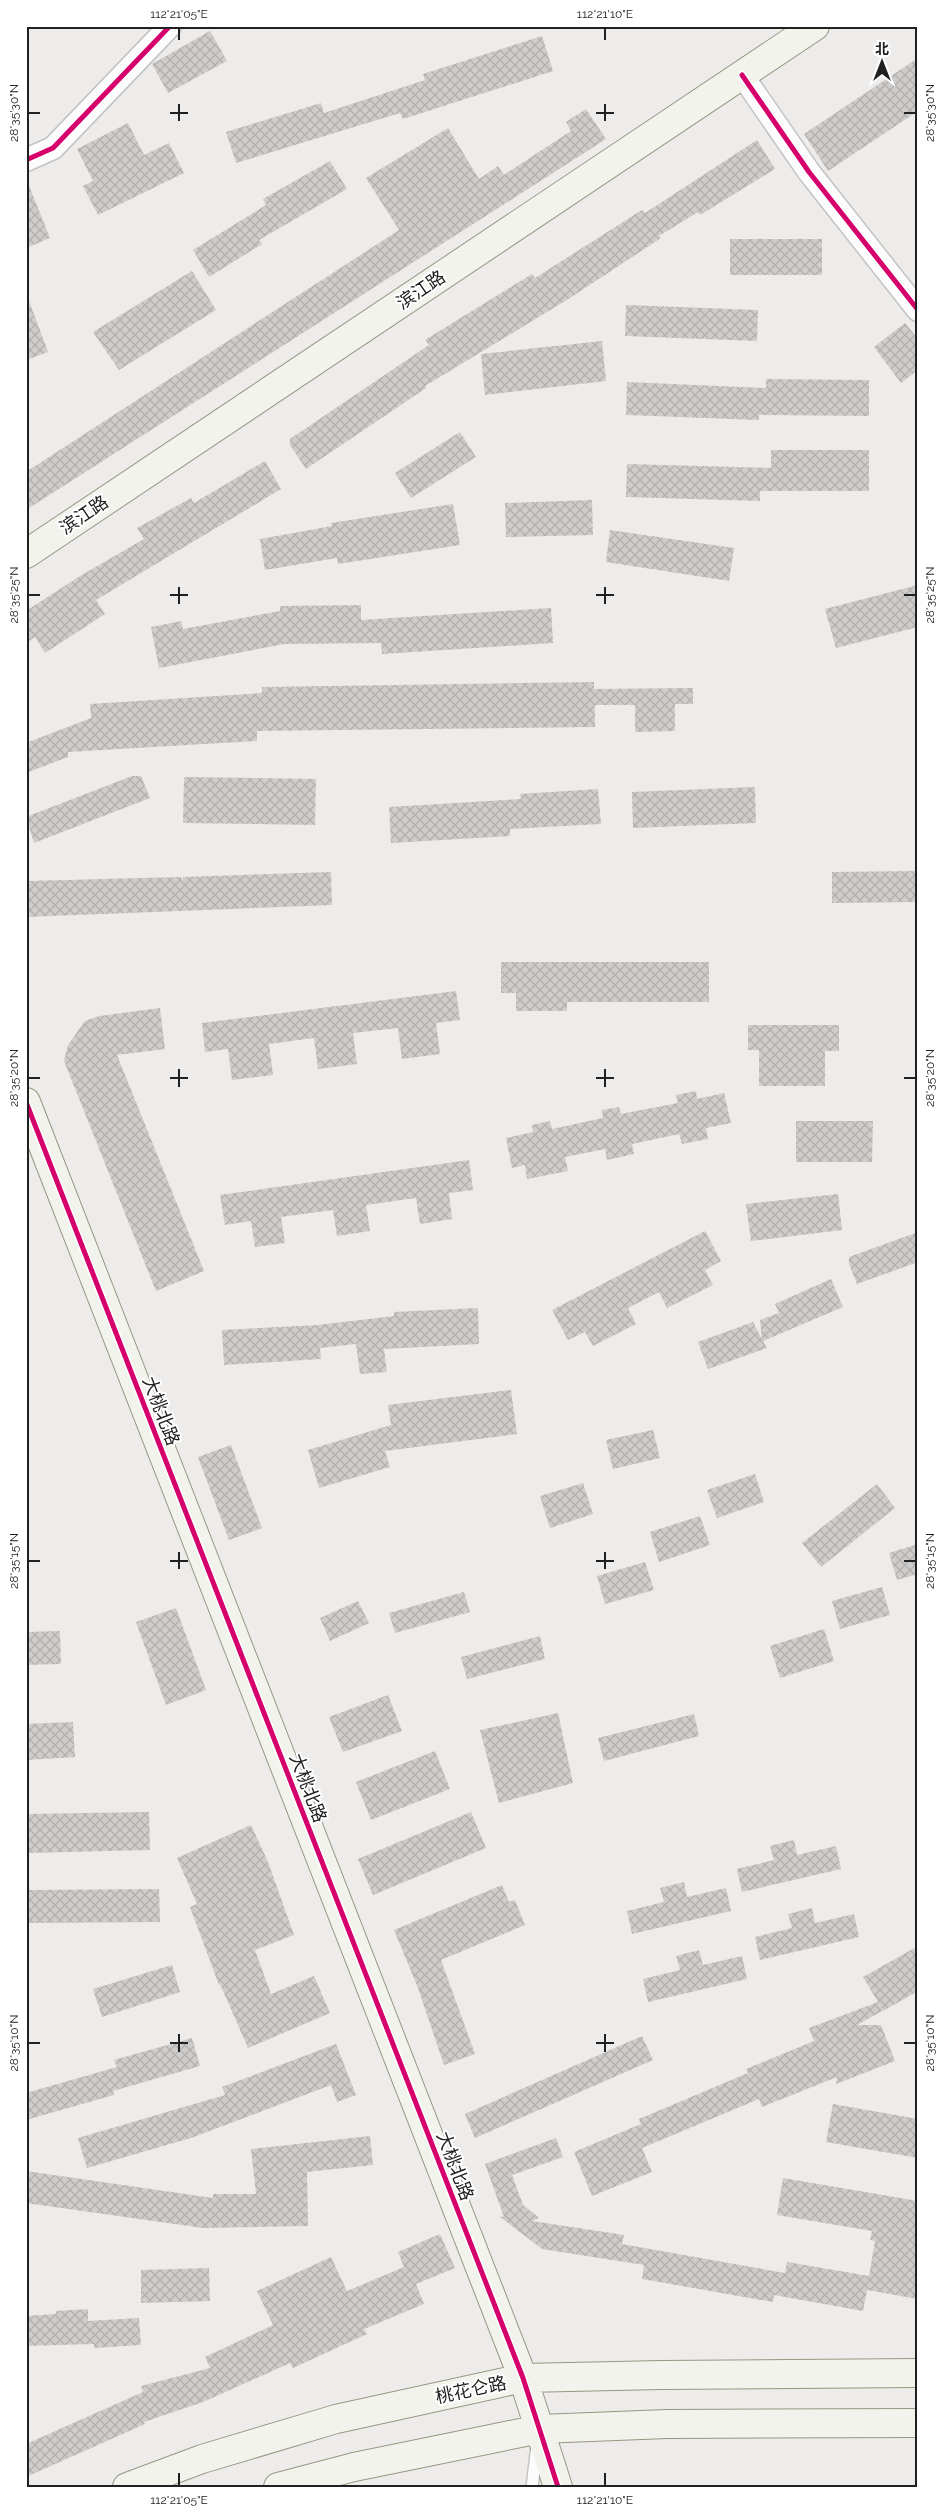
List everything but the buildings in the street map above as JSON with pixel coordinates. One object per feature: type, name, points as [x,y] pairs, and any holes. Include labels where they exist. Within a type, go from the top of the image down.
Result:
[{"type":"main road","name":"滨江路","points":[[26,554],[816,26]]},
{"type":"main road","name":"大桃北路","points":[[26,1102],[523,2378],[558,2487]]},
{"type":"main road","name":"桃花仑路","points":[[127,2487],[202,2459],[336,2419],[523,2378],[662,2375],[918,2374]]},
{"type":"main road","points":[[278,2487],[354,2467],[540,2429],[667,2424],[918,2423]]},
{"type":"street","points":[[26,160],[53,148],[170,26]]},
{"type":"street","points":[[742,75],[810,172],[918,310]]},
{"type":"lane","points":[[532,2487],[540,2429]]},
{"type":"cycle path","points":[[26,160],[53,148],[170,26]]},
{"type":"cycle path","points":[[742,75],[809,172],[918,310]]},
{"type":"cycle path","points":[[26,1102],[523,2378],[558,2487]]}]
